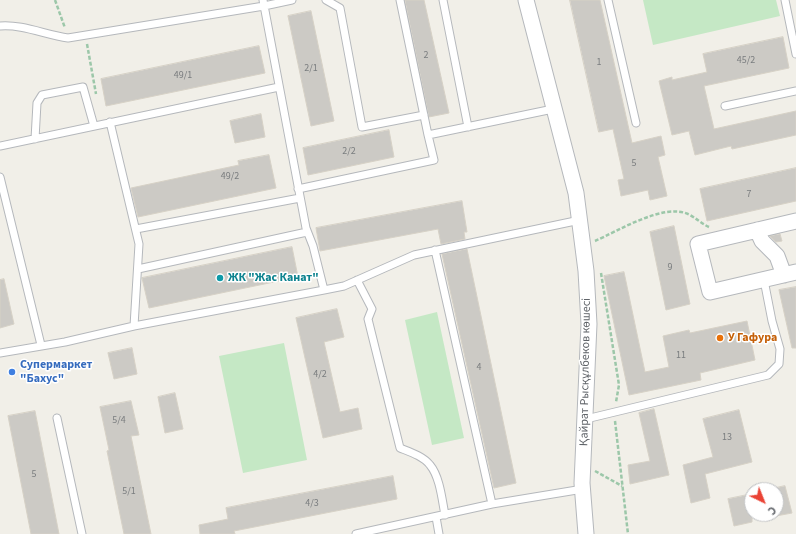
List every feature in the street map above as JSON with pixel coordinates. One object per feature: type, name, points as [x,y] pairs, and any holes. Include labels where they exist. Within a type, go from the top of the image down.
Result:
[{"type":"street","name":"Қайрат Рысқұлбеков көшесі","points":[[526,0],[553,109],[576,192],[580,220],[592,244],[583,464],[586,534]]},
{"type":"street","points":[[757,230],[762,242],[777,256],[790,274],[710,292],[698,244],[757,230],[796,221]]},
{"type":"lane","points":[[0,26],[10,26],[52,36],[68,38],[86,36],[263,3],[292,0]]},
{"type":"lane","points":[[326,0],[340,8],[362,127],[424,115]]},
{"type":"lane","points":[[298,189],[434,160],[400,0]]},
{"type":"lane","points":[[443,0],[468,127]]},
{"type":"lane","points":[[608,0],[636,123]]},
{"type":"lane","points":[[785,0],[796,54]]},
{"type":"lane","points":[[263,3],[307,232],[313,246],[324,290]]},
{"type":"lane","points":[[35,139],[38,103],[42,95],[59,91],[84,87],[94,126]]},
{"type":"lane","points":[[0,146],[279,87]]},
{"type":"lane","points":[[725,106],[796,90]]},
{"type":"lane","points":[[428,135],[553,109]]},
{"type":"lane","points":[[110,122],[140,244],[134,326]]},
{"type":"lane","points":[[0,177],[41,345]]},
{"type":"lane","points":[[136,229],[300,198]]},
{"type":"lane","points":[[0,353],[65,342],[134,326],[344,286],[414,255],[580,220]]},
{"type":"lane","points":[[138,269],[307,232]]},
{"type":"lane","points":[[435,250],[492,504]]},
{"type":"lane","points":[[357,280],[372,309],[368,318],[400,448],[418,456],[430,464],[437,478],[445,515]]},
{"type":"lane","points":[[586,419],[768,375],[779,364],[780,349],[772,321],[764,280]]},
{"type":"lane","points":[[57,418],[82,534]]},
{"type":"lane","points":[[356,534],[492,504],[583,489]]},
{"type":"lane","points":[[436,517],[439,534]]},
{"type":"path","points":[[55,0],[68,38]]},
{"type":"path","points":[[86,36],[97,96]]},
{"type":"path","points":[[592,244],[632,224],[669,210],[688,214],[728,237]]},
{"type":"path","points":[[601,271],[619,385],[614,412],[628,534]]},
{"type":"path","points":[[583,464],[622,487]]},
{"type":"green space","points":[[643,0],[776,0],[780,16],[653,45]]},
{"type":"green space","points":[[437,312],[464,438],[432,445],[405,320]]},
{"type":"green space","points":[[284,343],[307,460],[243,473],[219,356]]},
{"type":"building","points":[[405,0],[424,0],[449,113],[429,117]]},
{"type":"building","points":[[570,0],[600,0],[632,143],[661,136],[665,155],[658,157],[667,196],[650,200],[648,190],[621,196],[618,180],[624,179],[613,129],[599,132]]},
{"type":"building","points":[[311,11],[334,121],[311,126],[288,16]]},
{"type":"building","points":[[783,37],[789,68],[704,86],[714,129],[796,111],[796,135],[732,149],[731,146],[695,155],[689,131],[672,135],[659,81],[672,77],[672,80],[707,72],[703,54]]},
{"type":"building","points":[[259,46],[265,73],[106,106],[101,79]]},
{"type":"building","points":[[261,114],[265,137],[235,143],[230,121]]},
{"type":"building","points":[[389,130],[394,157],[308,175],[303,148]]},
{"type":"building","points":[[269,155],[276,188],[138,217],[131,188],[239,165],[238,161]]},
{"type":"building","points":[[796,168],[796,201],[707,221],[700,189]]},
{"type":"building","points":[[462,201],[467,232],[464,232],[465,239],[441,244],[438,229],[320,251],[316,228]]},
{"type":"building","points":[[674,226],[690,304],[666,310],[650,232]]},
{"type":"building","points":[[780,234],[782,241],[776,242],[770,236]]},
{"type":"building","name":"ЖК \"Жас Канат\"","points":[[292,247],[298,277],[149,308],[142,278]]},
{"type":"building","points":[[467,249],[516,483],[494,488],[442,254]]},
{"type":"building","points":[[624,272],[645,372],[669,367],[663,336],[689,330],[690,333],[747,321],[755,360],[700,373],[701,380],[629,395],[604,276]]},
{"type":"building","points":[[4,279],[14,324],[0,328],[0,280]]},
{"type":"building","points":[[796,287],[796,348],[792,348],[779,290]]},
{"type":"building","points":[[337,309],[344,337],[324,342],[340,412],[358,408],[362,429],[323,438],[296,318]]},
{"type":"building","points":[[132,348],[137,374],[114,379],[108,353]]},
{"type":"building","points":[[175,393],[183,429],[165,433],[158,397]]},
{"type":"building","points":[[131,401],[139,435],[131,436],[151,534],[124,534],[107,451],[109,450],[100,407]]},
{"type":"building","points":[[654,409],[669,475],[630,484],[628,465],[650,461],[639,413]]},
{"type":"building","points":[[739,410],[752,462],[705,474],[710,498],[691,503],[683,465],[713,457],[703,419]]},
{"type":"building","points":[[35,411],[59,534],[31,534],[8,416]]},
{"type":"building","points":[[393,476],[397,499],[234,531],[235,534],[200,534],[199,525],[228,519],[226,508]]},
{"type":"building","points":[[784,486],[792,513],[784,514]]},
{"type":"building","points":[[744,496],[744,522],[752,522],[734,526],[728,499]]},
{"type":"place","name":"ЖК \"Жас Канат\"","points":[[220,278]]},
{"type":"place","name":"У Гафура","points":[[720,338]]},
{"type":"place","name":"Супермаркет \"Бахус\"","points":[[12,372]]}]
